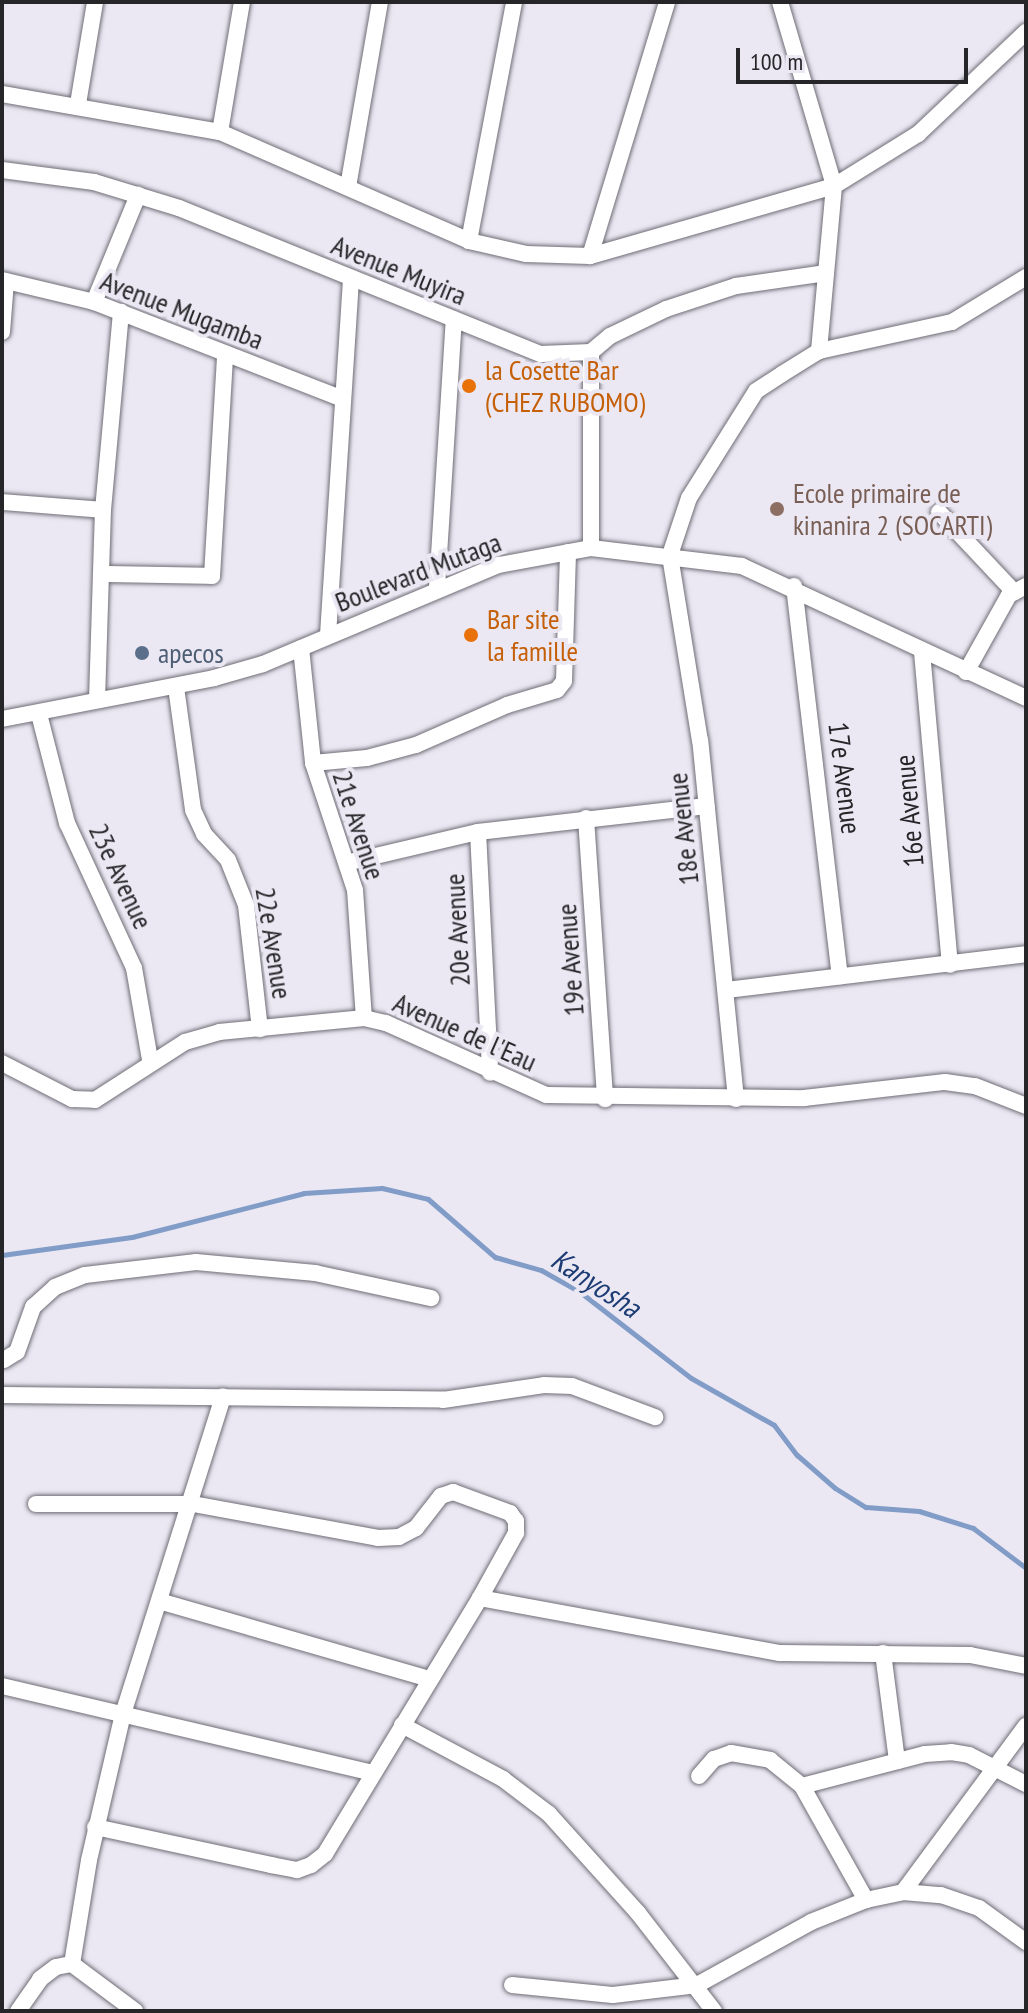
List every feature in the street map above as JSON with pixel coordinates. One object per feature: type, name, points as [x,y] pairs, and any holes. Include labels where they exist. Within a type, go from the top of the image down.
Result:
[{"type":"street","points":[[78,104],[95,2]]},
{"type":"street","points":[[220,132],[242,2]]},
{"type":"street","points":[[348,187],[380,2]]},
{"type":"street","points":[[469,241],[514,2]]},
{"type":"street","points":[[590,256],[667,2]]},
{"type":"street","points":[[780,2],[834,186],[819,351]]},
{"type":"street","points":[[2,94],[78,104],[220,132],[348,187],[394,212],[469,241],[526,254],[590,256],[834,186],[918,134],[1026,32]]},
{"type":"street","name":"Avenue Muyira","points":[[2,170],[94,182],[138,195],[541,354],[591,352]]},
{"type":"street","points":[[94,302],[138,195]]},
{"type":"street","points":[[591,548],[591,352],[610,336],[694,300],[736,286],[826,273]]},
{"type":"street","points":[[670,555],[689,498],[756,391],[819,351],[901,337],[952,322],[1026,277]]},
{"type":"street","points":[[2,332],[4,280]]},
{"type":"street","name":"Avenue Mugamba","points":[[4,280],[94,302],[340,398]]},
{"type":"street","points":[[328,635],[340,398],[351,281]]},
{"type":"street","points":[[97,700],[103,510],[121,312]]},
{"type":"street","points":[[437,587],[454,320]]},
{"type":"street","points":[[101,574],[212,576],[225,354]]},
{"type":"street","points":[[2,502],[103,510]]},
{"type":"street","points":[[939,512],[1020,589],[966,672]]},
{"type":"street","name":"Boulevard Mutaga","points":[[2,719],[176,687],[301,648],[437,587],[499,565],[591,548],[670,555],[742,566],[794,586],[922,652],[1026,698]]},
{"type":"street","points":[[313,763],[367,758],[416,745],[507,705],[557,690],[564,681],[568,552]]},
{"type":"street","name":"18e Avenue","points":[[670,555],[707,806],[736,1099]]},
{"type":"street","name":"17e Avenue","points":[[794,586],[840,976]]},
{"type":"street","name":"21e Avenue","points":[[301,648],[313,763],[350,862],[364,1018]]},
{"type":"street","name":"16e Avenue","points":[[922,652],[950,965]]},
{"type":"street","name":"22e Avenue","points":[[176,687],[193,810],[204,834],[228,860],[246,905],[260,1029]]},
{"type":"street","name":"23e Avenue","points":[[39,714],[67,823],[134,968],[150,1060]]},
{"type":"street","points":[[350,862],[478,832],[707,806]]},
{"type":"street","name":"19e Avenue","points":[[586,818],[605,1099]]},
{"type":"street","name":"20e Avenue","points":[[478,832],[490,1073]]},
{"type":"street","points":[[726,990],[1026,954]]},
{"type":"street","name":"Avenue de l'Eau","points":[[2,1063],[72,1099],[95,1100],[150,1060],[185,1042],[260,1029],[364,1018],[397,1027],[490,1073],[546,1095],[605,1099],[736,1099],[858,1094],[945,1082],[975,1086],[1026,1106]]},
{"type":"street","points":[[2,1379],[3,1359],[17,1352],[33,1307],[55,1287],[85,1275],[196,1262],[315,1273],[431,1298]]},
{"type":"street","points":[[2,1395],[443,1400],[544,1385],[572,1386],[655,1417]]},
{"type":"street","points":[[72,1964],[95,1827],[123,1714],[193,1504],[223,1396]]},
{"type":"street","points":[[36,1504],[193,1504],[378,1538],[399,1537],[416,1528],[441,1496],[466,1494],[516,1521],[516,1533],[480,1598],[325,1854],[297,1870],[95,1827]]},
{"type":"street","points":[[480,1598],[779,1653],[970,1655],[1026,1666]]},
{"type":"street","points":[[159,1601],[429,1679]]},
{"type":"street","points":[[883,1653],[897,1761]]},
{"type":"street","points":[[2,1686],[372,1773]]},
{"type":"street","points":[[402,1725],[503,1779],[549,1814],[697,1985],[714,2011]]},
{"type":"street","points":[[903,1892],[1026,1726]]},
{"type":"street","points":[[802,1786],[897,1761],[951,1752],[997,1768],[1026,1784]]},
{"type":"street","points":[[699,1776],[714,1759],[749,1753],[770,1760],[802,1786],[866,1900]]},
{"type":"street","points":[[512,1985],[613,1995],[697,1985],[811,1922],[866,1900],[903,1892],[941,1895],[979,1908],[1026,1942]]},
{"type":"street","points":[[18,2011],[40,1979],[56,1967],[72,1964],[135,2011]]},
{"type":"waterway","name":"Kanyosha","points":[[2,1255],[132,1237],[304,1193],[382,1188],[428,1199],[495,1257],[541,1270],[580,1292],[691,1378],[774,1425],[797,1455],[835,1488],[866,1507],[919,1511],[973,1528],[1026,1568]]},
{"type":"place","name":"la Cosette Bar (CHEZ RUBOMO)","points":[[469,386]]},
{"type":"place","name":"Ecole primaire de kinanira 2 (SOCARTI)","points":[[777,509]]},
{"type":"place","name":"Bar site la famille","points":[[471,635]]},
{"type":"place","name":"apecos","points":[[142,653]]}]
